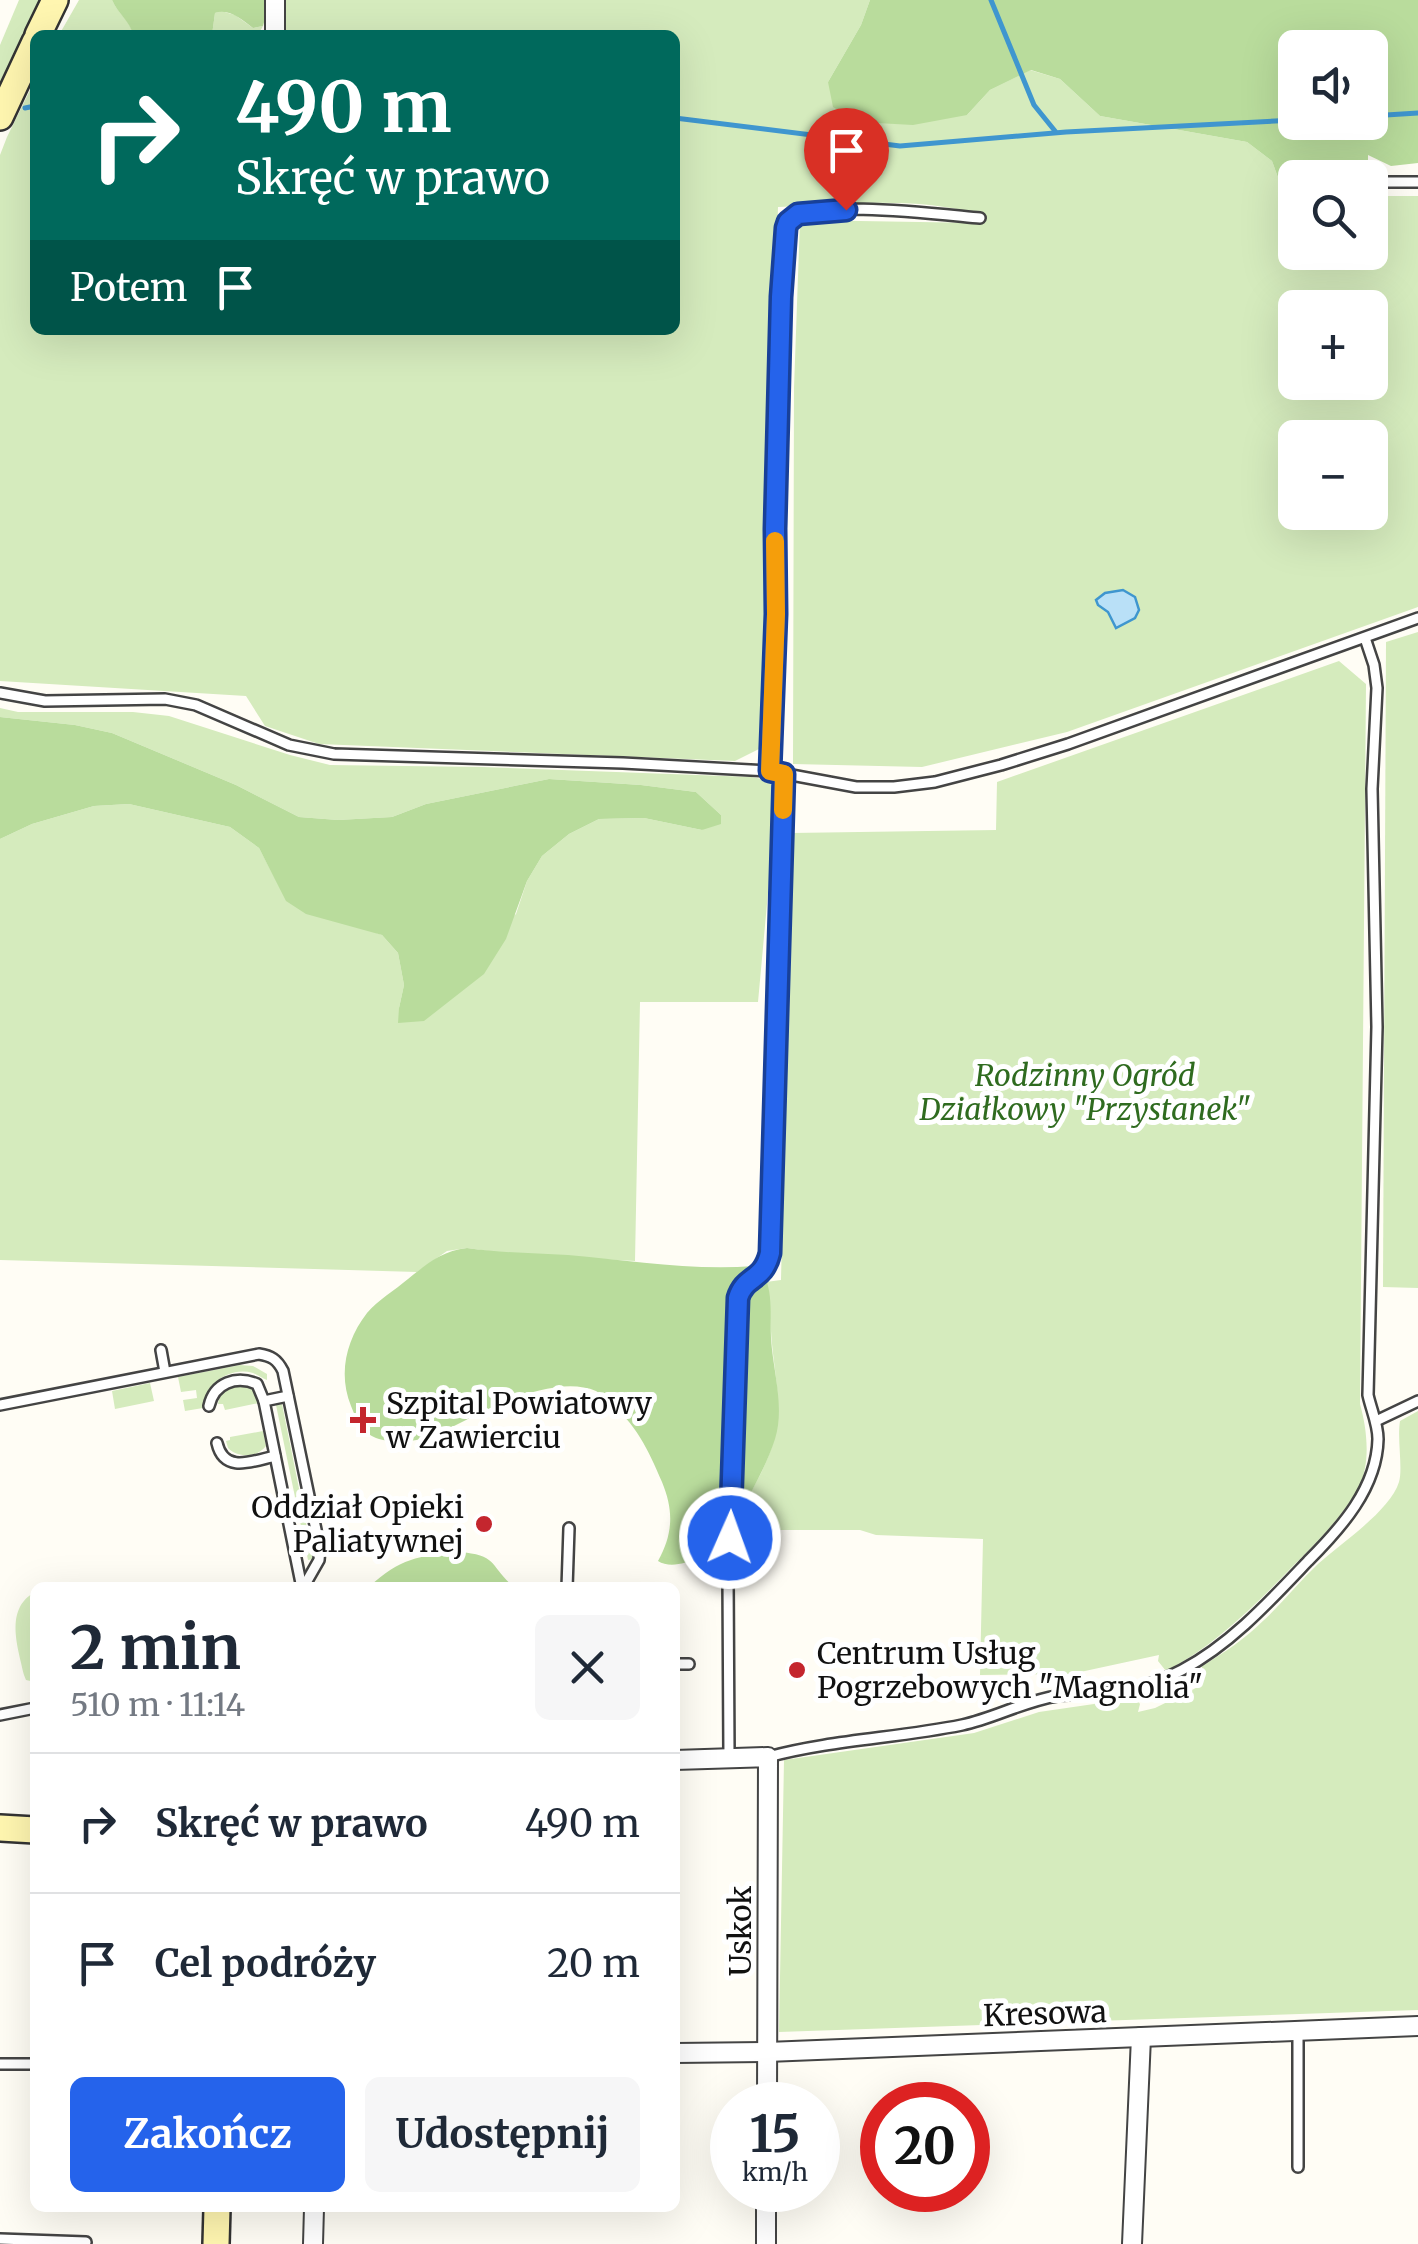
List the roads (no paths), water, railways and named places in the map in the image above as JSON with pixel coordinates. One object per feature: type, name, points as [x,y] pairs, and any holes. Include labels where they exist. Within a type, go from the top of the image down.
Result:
[{"type":"street","points":[[40,30],[55,0]]},
{"type":"street","points":[[275,0],[275,30]]},
{"type":"street","points":[[0,117],[30,53]]},
{"type":"street","points":[[680,1760],[768,1757]]},
{"type":"street","name":"Uskok","points":[[766,2082],[768,1757]]},
{"type":"street","points":[[0,1828],[30,1830]]},
{"type":"street","name":"Kresowa","points":[[680,2053],[1418,2026]]},
{"type":"street","points":[[1132,2244],[1140,2037]]},
{"type":"street","points":[[216,2244],[217,2212]]},
{"type":"street","points":[[314,2212],[314,2244]]},
{"type":"street","points":[[766,2212],[766,2244]]},
{"type":"lane","points":[[1388,182],[1418,182]]},
{"type":"lane","points":[[770,771],[779,356],[788,222],[798,214],[846,210],[980,218]]},
{"type":"lane","points":[[0,692],[44,701],[165,698],[196,705],[289,745],[334,754],[770,771],[856,786],[894,788],[935,782],[1068,744],[1418,618]]},
{"type":"lane","points":[[768,1757],[808,1747],[958,1726],[1057,1696],[1106,1694],[1164,1678],[1242,1627],[1331,1538],[1370,1481],[1378,1437],[1368,1395],[1377,1028],[1372,789],[1377,688],[1365,638]]},
{"type":"lane","points":[[728,1760],[728,1576],[736,1314],[740,1290],[766,1268],[770,1253],[784,774]]},
{"type":"lane","points":[[160,1350],[165,1372]]},
{"type":"lane","points":[[0,1405],[258,1354],[270,1355],[283,1371],[320,1549],[305,1582]]},
{"type":"lane","points":[[209,1406],[221,1386],[240,1380],[257,1384],[264,1401],[301,1582]]},
{"type":"lane","points":[[264,1401],[288,1396]]},
{"type":"lane","points":[[1376,1421],[1418,1401]]},
{"type":"lane","points":[[217,1443],[222,1456],[231,1462],[246,1463],[275,1456]]},
{"type":"lane","points":[[566,1582],[569,1528]]},
{"type":"lane","points":[[680,1664],[690,1664]]},
{"type":"lane","points":[[0,1715],[30,1709]]},
{"type":"lane","points":[[1298,2030],[1298,2168]]},
{"type":"lane","points":[[0,2064],[30,2064]]},
{"type":"lane","points":[[0,2239],[86,2242]]},
{"type":"water","points":[[1123,590],[1135,597],[1139,610],[1135,618],[1116,628],[1096,600],[1105,593]]},
{"type":"waterway","points":[[991,0],[1034,105],[1055,131]]},
{"type":"waterway","points":[[25,108],[30,107]]},
{"type":"waterway","points":[[1388,115],[1418,113]]},
{"type":"waterway","points":[[680,119],[900,146],[1278,121]]},
{"type":"place","name":"Szpital Powiatowy w Zawierciu","points":[[363,1420]]},
{"type":"place","name":"Oddział Opieki Paliatywnej","points":[[484,1524]]},
{"type":"place","name":"Centrum Usług Pogrzebowych \"Magnolia\"","points":[[797,1670]]},
{"type":"park label","name":"Rodzinny Ogród Działkowy \"Przystanek\"","points":[[1085,1092]]}]
